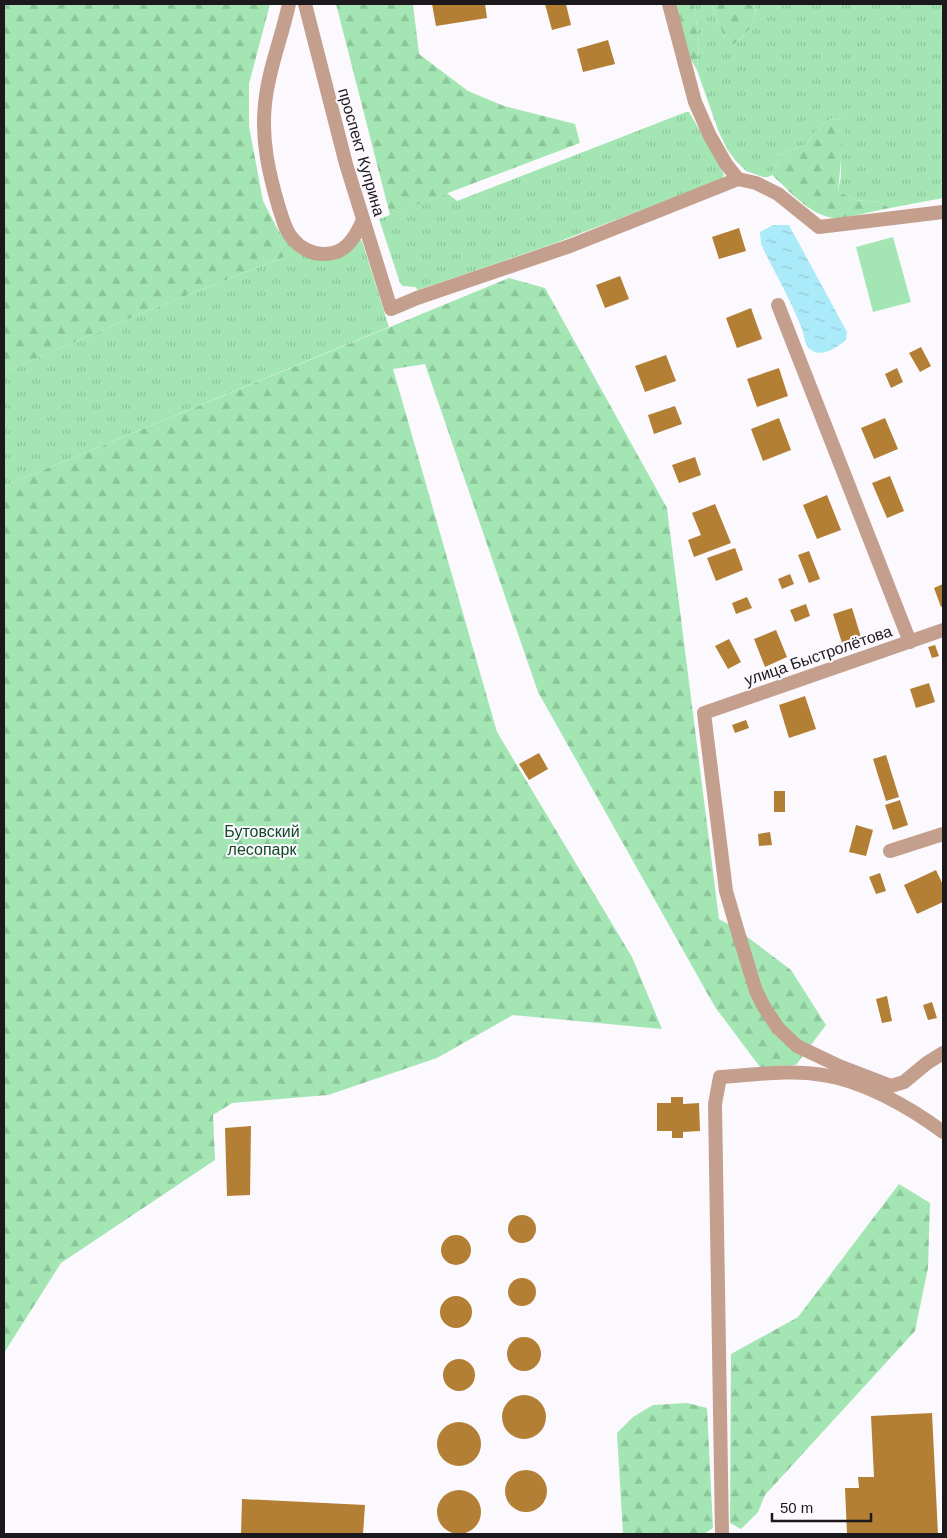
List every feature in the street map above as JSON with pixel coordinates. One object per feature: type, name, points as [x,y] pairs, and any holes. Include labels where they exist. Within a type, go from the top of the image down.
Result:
[{"type":"street","points":[[289,4],[268,84],[263,119],[268,167],[284,222],[294,241],[305,249],[323,254],[336,252],[350,243],[357,234],[363,220]]},
{"type":"street","name":"проспект Куприна","points":[[305,4],[346,164],[391,308],[570,246],[738,179]]},
{"type":"street","points":[[669,4],[695,102],[710,136],[726,164],[738,179],[756,183],[778,194],[819,227],[943,212]]},
{"type":"street","points":[[778,305],[910,642]]},
{"type":"street","name":"улица Быстролётова","points":[[943,630],[704,713],[726,891],[756,991],[778,1028],[797,1046],[848,1070],[891,1086],[904,1082],[927,1063],[943,1053]]},
{"type":"street","points":[[890,851],[943,834]]},
{"type":"street","points":[[722,1534],[714,1104],[720,1077],[799,1073],[824,1075],[860,1085],[891,1099],[922,1116],[943,1132]]},
{"type":"green space","points":[[4,4],[270,4],[249,84],[249,126],[263,201],[275,224],[284,257],[147,311],[4,372]]},
{"type":"green space","points":[[336,4],[413,4],[419,54],[468,91],[504,106],[575,124],[580,143],[390,215]]},
{"type":"green space","points":[[675,4],[694,4],[699,43],[697,70],[690,58]]},
{"type":"green space","points":[[694,4],[711,4],[724,37],[734,44],[751,27],[755,17],[755,4],[943,4],[943,198],[890,208],[878,202],[855,200],[838,191],[841,176],[841,120],[832,118],[820,126],[806,145],[789,150],[780,156],[772,175],[763,177],[746,171],[727,149],[718,130],[697,70],[699,43]]},
{"type":"green space","points":[[711,4],[755,4],[755,17],[751,27],[734,44],[728,44]]},
{"type":"green space","points":[[689,112],[722,169],[724,175],[722,179],[550,245],[418,290],[415,287],[403,286],[400,283],[379,219],[447,193],[457,201]]},
{"type":"green space","points":[[832,118],[841,120],[844,129],[838,191],[855,200],[878,202],[890,208],[840,218],[830,217],[820,214],[802,203],[772,175],[780,156],[789,150],[806,145],[820,126]]},
{"type":"green space","points":[[275,224],[290,243],[312,255],[359,239],[362,241],[389,327],[4,486],[4,372],[147,311],[284,257]]},
{"type":"green space","points":[[893,237],[911,302],[873,312],[856,247]]},
{"type":"green space","name":"Бутовский лесопарк","points":[[509,278],[545,288],[667,508],[719,919],[737,929],[791,970],[826,1025],[796,1065],[760,1067],[715,1007],[538,692],[425,364],[393,369],[497,732],[632,957],[662,1029],[513,1015],[437,1058],[328,1095],[232,1103],[213,1115],[215,1160],[61,1263],[4,1353],[4,486]]},
{"type":"green space","points":[[899,1184],[930,1203],[928,1268],[915,1331],[765,1495],[758,1512],[741,1529],[730,1523],[731,1354],[798,1317]]},
{"type":"green space","points":[[687,1403],[707,1408],[713,1528],[704,1534],[623,1534],[617,1433],[633,1417],[653,1405]]},
{"type":"water","points":[[773,225],[789,225],[847,332],[846,340],[830,351],[815,352],[807,346],[793,307],[761,244],[760,232]]},
{"type":"building","points":[[432,4],[485,4],[487,18],[436,26]]},
{"type":"building","points":[[545,4],[566,4],[571,25],[552,30]]},
{"type":"building","points":[[608,40],[615,64],[583,72],[577,49]]},
{"type":"building","points":[[739,228],[746,251],[719,259],[712,237]]},
{"type":"building","points":[[620,276],[629,299],[605,308],[596,285]]},
{"type":"building","points":[[751,308],[762,339],[737,348],[726,318]]},
{"type":"building","points":[[921,347],[931,366],[920,372],[909,353]]},
{"type":"building","points":[[666,355],[676,381],[645,392],[635,366]]},
{"type":"building","points":[[779,368],[788,396],[757,407],[747,379]]},
{"type":"building","points":[[897,368],[903,382],[891,388],[885,374]]},
{"type":"building","points":[[675,406],[682,424],[654,434],[648,415]]},
{"type":"building","points":[[779,418],[791,450],[763,461],[751,429]]},
{"type":"building","points":[[885,418],[898,449],[874,459],[861,428]]},
{"type":"building","points":[[695,457],[701,475],[679,483],[672,465]]},
{"type":"building","points":[[890,476],[904,511],[887,518],[872,483]]},
{"type":"building","points":[[827,495],[841,530],[817,539],[803,505]]},
{"type":"building","points":[[715,504],[731,543],[694,557],[688,540],[701,535],[692,513]]},
{"type":"building","points":[[735,548],[743,570],[716,581],[707,558]]},
{"type":"building","points":[[809,551],[820,579],[809,583],[798,555]]},
{"type":"building","points":[[790,574],[794,584],[782,589],[778,579]]},
{"type":"building","points":[[943,584],[943,606],[941,607],[934,588]]},
{"type":"building","points":[[747,597],[752,608],[736,614],[732,603]]},
{"type":"building","points":[[806,604],[810,616],[795,622],[790,610]]},
{"type":"building","points":[[852,608],[861,637],[842,643],[833,614]]},
{"type":"building","points":[[776,630],[787,657],[765,667],[754,639]]},
{"type":"building","points":[[729,639],[741,662],[728,669],[715,646]]},
{"type":"building","points":[[935,645],[939,656],[932,658],[928,647]]},
{"type":"building","points":[[929,683],[935,702],[916,708],[910,689]]},
{"type":"building","points":[[805,696],[816,729],[789,738],[779,705]]},
{"type":"building","points":[[746,720],[749,728],[735,733],[732,725]]},
{"type":"building","points":[[539,753],[548,769],[529,780],[519,764]]},
{"type":"building","points":[[886,755],[899,797],[886,801],[873,759]]},
{"type":"building","points":[[774,791],[785,791],[785,812],[774,812]]},
{"type":"building","points":[[900,800],[908,825],[893,830],[885,805]]},
{"type":"building","points":[[856,825],[873,830],[866,856],[849,852]]},
{"type":"building","points":[[770,832],[772,845],[759,846],[758,834]]},
{"type":"building","points":[[936,870],[943,885],[943,902],[917,914],[904,885]]},
{"type":"building","points":[[880,873],[886,891],[876,894],[869,877]]},
{"type":"building","points":[[887,996],[892,1021],[882,1023],[876,999]]},
{"type":"building","points":[[932,1002],[937,1018],[928,1020],[923,1005]]},
{"type":"building","points":[[671,1097],[683,1097],[683,1104],[699,1103],[700,1131],[683,1132],[683,1138],[672,1138],[672,1131],[657,1131],[657,1103],[671,1103]]},
{"type":"building","points":[[251,1126],[250,1195],[227,1196],[225,1128]]},
{"type":"building","points":[[522,1215],[532,1219],[536,1229],[532,1239],[522,1243],[512,1239],[508,1229],[512,1219]]},
{"type":"building","points":[[456,1235],[467,1239],[471,1250],[467,1261],[456,1265],[445,1261],[441,1250],[445,1239]]},
{"type":"building","points":[[522,1278],[532,1282],[536,1292],[532,1302],[522,1306],[512,1302],[508,1292],[512,1282]]},
{"type":"building","points":[[456,1296],[462,1297],[467,1301],[471,1306],[471,1318],[467,1323],[462,1327],[456,1328],[450,1327],[445,1323],[441,1318],[440,1312],[441,1306],[445,1301],[450,1297]]},
{"type":"building","points":[[524,1337],[536,1342],[541,1354],[536,1366],[524,1371],[512,1366],[507,1354],[512,1342]]},
{"type":"building","points":[[459,1359],[471,1363],[475,1375],[471,1387],[459,1391],[447,1387],[443,1375],[447,1363]]},
{"type":"building","points":[[528,1395],[540,1401],[545,1408],[545,1426],[540,1433],[533,1438],[520,1439],[512,1436],[505,1429],[502,1413],[505,1405],[512,1398]]},
{"type":"building","points":[[932,1413],[938,1534],[847,1534],[845,1488],[859,1488],[858,1477],[874,1477],[871,1416]]},
{"type":"building","points":[[459,1422],[471,1426],[477,1432],[481,1444],[477,1456],[471,1462],[459,1466],[447,1462],[441,1456],[437,1444],[441,1432],[447,1426]]},
{"type":"building","points":[[526,1470],[541,1476],[547,1491],[541,1506],[526,1512],[511,1506],[505,1491],[511,1476]]},
{"type":"building","points":[[455,1490],[463,1490],[475,1496],[481,1512],[475,1528],[463,1534],[455,1534],[443,1528],[437,1516],[437,1508],[443,1496]]},
{"type":"building","points":[[242,1499],[365,1505],[363,1534],[241,1534]]}]
